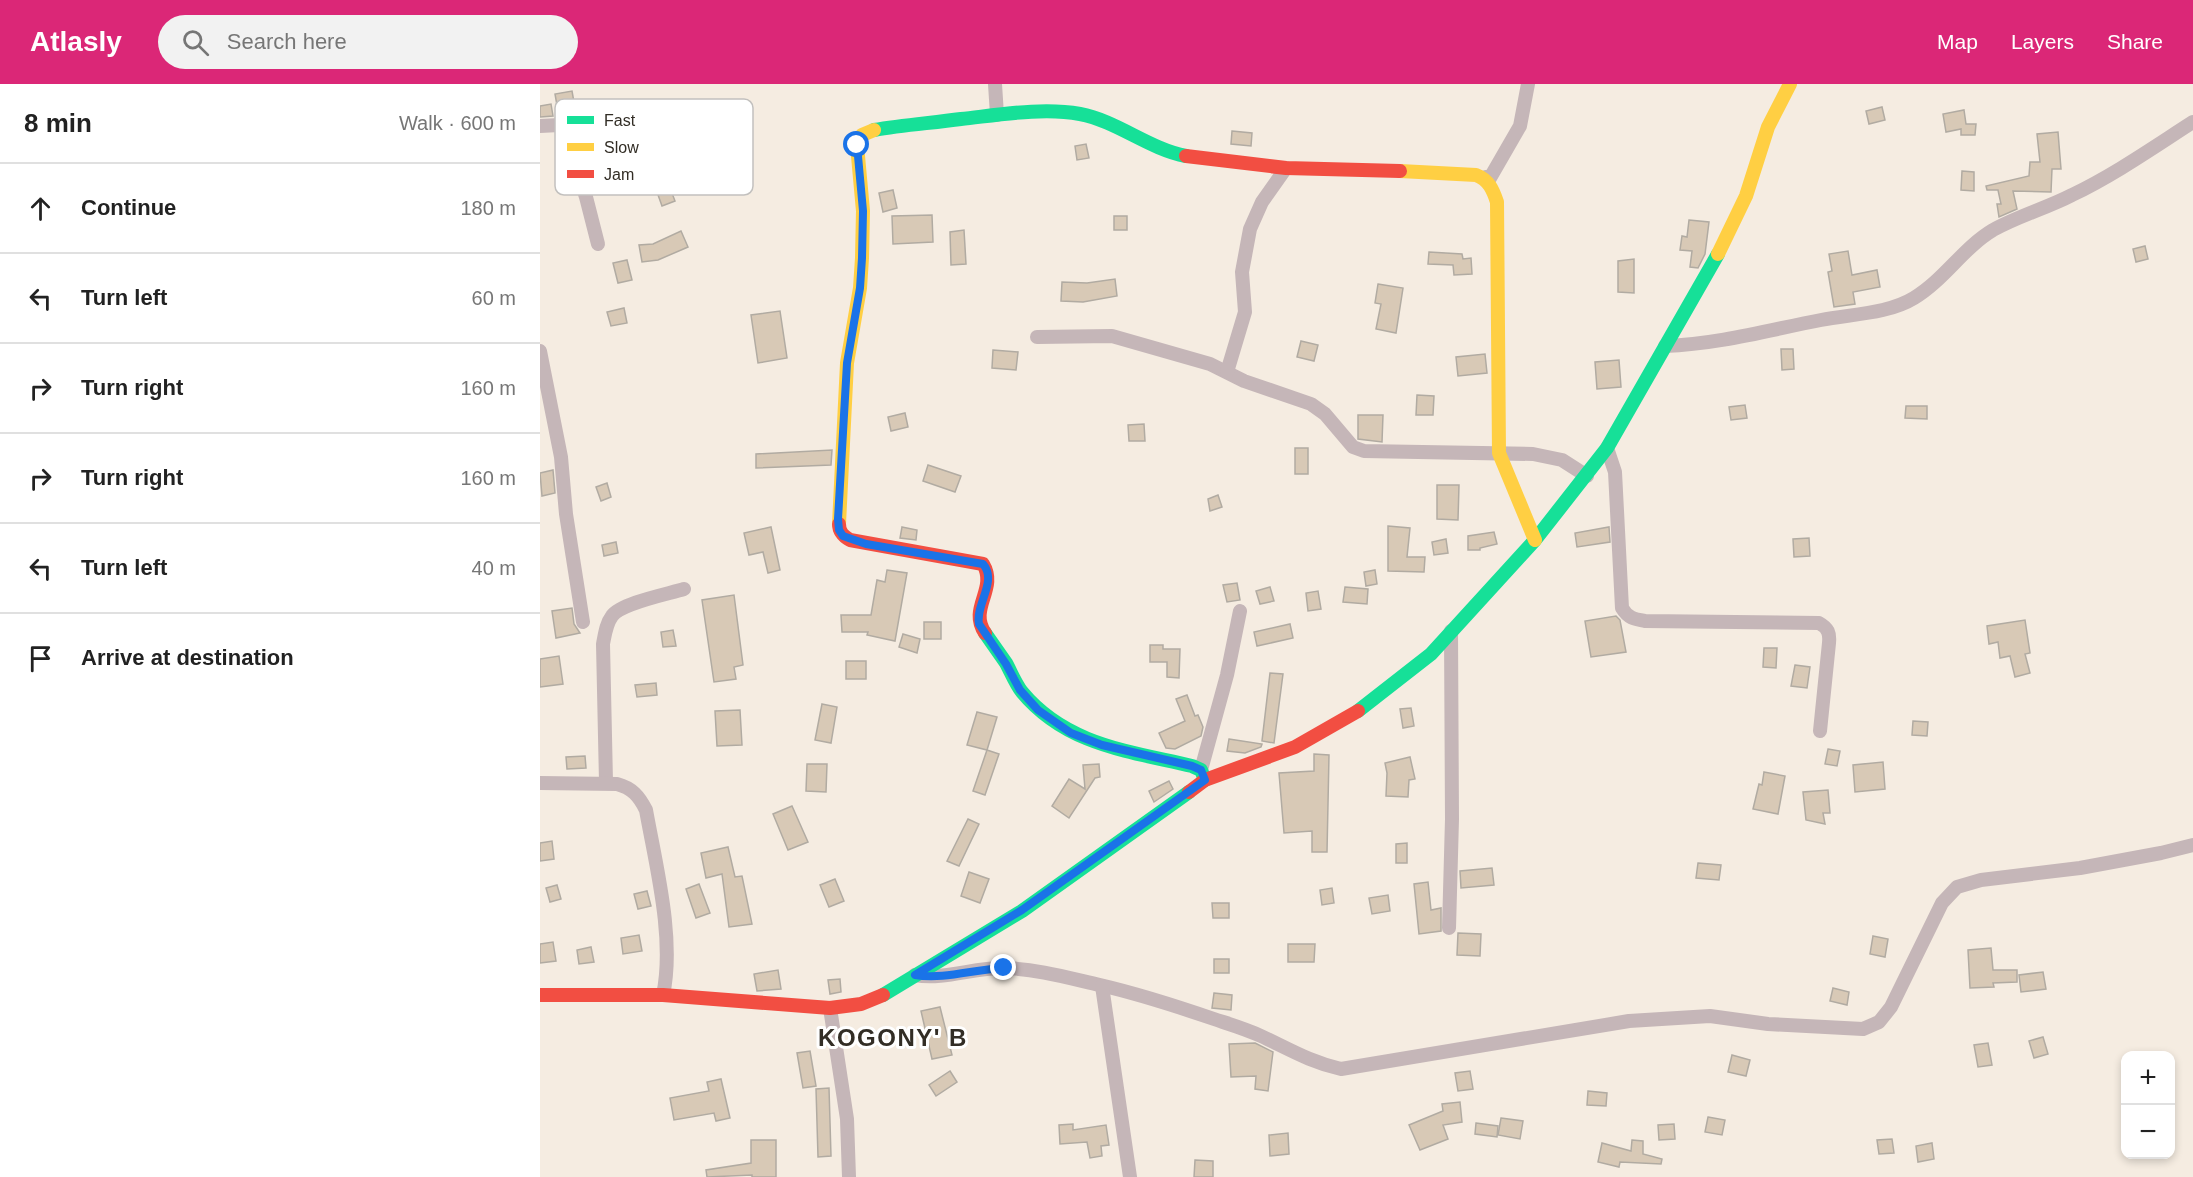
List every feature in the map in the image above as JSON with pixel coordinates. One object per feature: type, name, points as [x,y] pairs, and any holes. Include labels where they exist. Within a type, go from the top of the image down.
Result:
[{"type":"street","points":[[995,84],[997,115]]},
{"type":"street","points":[[1203,775],[1176,761],[1102,745],[1071,733],[1038,710],[1020,690],[1006,664],[979,624],[979,610],[989,577],[983,564],[858,542],[843,536],[839,530],[847,363],[860,288],[862,258],[863,211],[858,138],[862,134],[879,129],[997,115],[1060,111],[1082,114],[1133,134],[1171,153],[1197,158],[1286,168],[1474,173],[1490,178],[1520,126],[1528,84]]},
{"type":"street","points":[[540,995],[663,995],[830,1008],[861,1004],[889,993],[1022,910],[1203,775],[1294,747],[1351,717],[1431,654],[1535,540],[1587,476],[1606,448],[1708,274],[1746,196],[1768,127],[1790,84]]},
{"type":"street","points":[[1665,345],[1695,345],[1737,338],[1891,308],[1913,299],[1933,285],[1976,242],[1994,229],[2074,195],[2193,122]]},
{"type":"street","points":[[540,126],[555,125]]},
{"type":"street","points":[[1227,372],[1245,312],[1242,272],[1250,229],[1262,202],[1286,168]]},
{"type":"street","points":[[1486,177],[1492,185],[1497,202],[1499,453],[1535,540]]},
{"type":"street","points":[[585,195],[598,244]]},
{"type":"street","points":[[1037,337],[1112,336],[1210,364],[1262,387],[1311,404],[1325,414],[1353,447],[1364,452],[1533,454],[1562,460],[1587,476]]},
{"type":"street","points":[[540,351],[561,457],[566,514],[583,622]]},
{"type":"street","points":[[1606,448],[1613,461],[1615,472],[1622,608],[1626,615],[1645,621],[1819,623],[1826,627],[1830,633],[1820,731]]},
{"type":"street","points":[[606,782],[603,644],[606,625],[613,614],[624,608],[684,589]]},
{"type":"street","points":[[1203,775],[1240,611]]},
{"type":"street","points":[[1449,928],[1452,819],[1451,631]]},
{"type":"street","points":[[540,783],[606,782],[628,787],[640,797],[646,810],[663,903],[667,961],[663,995]]},
{"type":"street","points":[[915,975],[929,978],[979,969],[1004,968],[1028,970],[1102,986],[1165,1002],[1250,1031],[1321,1065],[1341,1069],[1629,1021],[1710,1016],[1768,1024],[1863,1029],[1879,1022],[1891,1006],[1942,903],[1957,887],[1981,880],[2080,868],[2193,845]]},
{"type":"street","points":[[1102,986],[1131,1177]]},
{"type":"street","points":[[830,1008],[847,1119],[849,1177]]},
{"type":"building","points":[[572,91],[573,99],[556,99],[555,94]]},
{"type":"building","points":[[551,104],[553,116],[540,117],[540,106]]},
{"type":"building","points":[[1882,107],[1885,120],[1869,124],[1866,111]]},
{"type":"building","points":[[1964,110],[1966,124],[1976,124],[1975,135],[1961,135],[1961,129],[1946,132],[1943,114]]},
{"type":"building","points":[[1232,131],[1252,133],[1251,146],[1231,144]]},
{"type":"building","points":[[2058,132],[2061,169],[2052,169],[2051,192],[2013,191],[2017,209],[1999,217],[1997,204],[2001,204],[1998,190],[1987,190],[1986,186],[2029,176],[2030,162],[2040,162],[2037,134]]},
{"type":"building","points":[[1086,144],[1089,158],[1077,160],[1075,146]]},
{"type":"building","points":[[1962,171],[1974,172],[1974,191],[1961,190]]},
{"type":"building","points":[[893,190],[897,208],[883,212],[879,193]]},
{"type":"building","points":[[658,195],[673,195],[675,201],[662,206]]},
{"type":"building","points":[[932,215],[933,242],[893,244],[892,216]]},
{"type":"building","points":[[1114,216],[1127,216],[1127,230],[1114,230]]},
{"type":"building","points":[[1689,220],[1709,222],[1705,254],[1698,268],[1690,267],[1692,251],[1680,250],[1682,236],[1687,237]]},
{"type":"building","points":[[964,230],[966,264],[951,265],[950,232]]},
{"type":"building","points":[[681,231],[688,247],[658,260],[642,262],[639,245],[653,244]]},
{"type":"building","points":[[2145,246],[2148,259],[2136,262],[2133,249]]},
{"type":"building","points":[[1848,251],[1852,275],[1877,270],[1880,287],[1853,292],[1855,304],[1834,307],[1828,272],[1832,271],[1829,254]]},
{"type":"building","points":[[1429,252],[1462,254],[1463,259],[1471,258],[1472,274],[1454,275],[1453,265],[1428,264]]},
{"type":"building","points":[[1634,259],[1634,293],[1618,292],[1618,261]]},
{"type":"building","points":[[627,260],[632,280],[618,283],[613,263]]},
{"type":"building","points":[[1115,279],[1117,296],[1083,302],[1061,301],[1062,282],[1087,283]]},
{"type":"building","points":[[1378,284],[1403,288],[1396,333],[1376,329],[1381,304],[1375,303]]},
{"type":"building","points":[[624,308],[627,323],[611,326],[607,312]]},
{"type":"building","points":[[780,311],[787,358],[758,363],[751,315]]},
{"type":"building","points":[[1301,341],[1318,345],[1314,361],[1297,357]]},
{"type":"building","points":[[1781,349],[1793,349],[1794,369],[1782,370]]},
{"type":"building","points":[[993,350],[1018,352],[1016,370],[992,368]]},
{"type":"building","points":[[1485,354],[1487,373],[1458,376],[1456,357]]},
{"type":"building","points":[[1619,360],[1621,387],[1597,389],[1595,362]]},
{"type":"building","points":[[1417,395],[1434,396],[1433,415],[1416,415]]},
{"type":"building","points":[[1745,405],[1747,418],[1731,420],[1729,407]]},
{"type":"building","points":[[1906,406],[1927,406],[1927,419],[1905,418]]},
{"type":"building","points":[[905,413],[908,427],[891,431],[888,417]]},
{"type":"building","points":[[1358,415],[1383,415],[1382,442],[1358,439]]},
{"type":"building","points":[[1144,424],[1145,441],[1129,441],[1128,425]]},
{"type":"building","points":[[1295,448],[1308,448],[1308,474],[1295,474]]},
{"type":"building","points":[[832,450],[831,465],[756,468],[756,454]]},
{"type":"building","points":[[928,465],[961,476],[955,492],[923,481]]},
{"type":"building","points":[[553,470],[555,493],[542,496],[540,473]]},
{"type":"building","points":[[607,483],[611,497],[601,501],[596,487]]},
{"type":"building","points":[[1437,485],[1459,485],[1458,520],[1437,519]]},
{"type":"building","points":[[1218,495],[1222,507],[1210,511],[1208,499]]},
{"type":"building","points":[[1388,526],[1410,528],[1407,557],[1425,557],[1424,572],[1388,571]]},
{"type":"building","points":[[771,527],[780,570],[768,573],[763,552],[749,555],[744,533]]},
{"type":"building","points":[[902,527],[917,530],[916,540],[900,538]]},
{"type":"building","points":[[1609,527],[1610,542],[1577,547],[1575,533]]},
{"type":"building","points":[[1494,532],[1497,544],[1480,548],[1480,550],[1468,550],[1468,536]]},
{"type":"building","points":[[1809,538],[1810,556],[1794,557],[1793,539]]},
{"type":"building","points":[[1446,539],[1448,553],[1434,555],[1432,542]]},
{"type":"building","points":[[616,542],[618,553],[604,556],[602,545]]},
{"type":"building","points":[[887,570],[907,573],[895,641],[867,635],[868,632],[842,632],[841,615],[871,615],[877,580],[885,582]]},
{"type":"building","points":[[1375,570],[1377,584],[1366,586],[1364,572]]},
{"type":"building","points":[[1237,583],[1240,600],[1227,602],[1223,585]]},
{"type":"building","points":[[1270,587],[1274,601],[1260,604],[1256,591]]},
{"type":"building","points":[[1345,587],[1368,589],[1367,604],[1343,602]]},
{"type":"building","points":[[1318,591],[1321,609],[1308,611],[1306,593]]},
{"type":"building","points":[[734,595],[743,665],[734,667],[736,679],[714,682],[702,600]]},
{"type":"building","points":[[572,608],[574,624],[580,633],[556,638],[552,611]]},
{"type":"building","points":[[1616,616],[1620,620],[1626,652],[1591,657],[1585,621]]},
{"type":"building","points":[[2025,620],[2030,653],[2025,654],[2030,673],[2015,677],[2010,656],[2000,658],[1998,642],[1989,644],[1987,626]]},
{"type":"building","points":[[924,622],[941,622],[941,639],[924,639]]},
{"type":"building","points":[[1290,624],[1293,638],[1257,646],[1254,632]]},
{"type":"building","points":[[673,630],[676,646],[663,647],[661,632]]},
{"type":"building","points":[[903,634],[920,639],[917,653],[899,647]]},
{"type":"building","points":[[1150,645],[1163,645],[1163,649],[1180,649],[1179,678],[1167,677],[1167,662],[1150,662]]},
{"type":"building","points":[[1764,648],[1777,648],[1776,668],[1763,667]]},
{"type":"building","points":[[559,656],[563,684],[540,687],[540,659]]},
{"type":"building","points":[[846,661],[866,661],[866,679],[846,679]]},
{"type":"building","points":[[1795,665],[1810,667],[1807,688],[1791,686]]},
{"type":"building","points":[[1270,673],[1283,674],[1274,743],[1262,741]]},
{"type":"building","points":[[656,683],[657,695],[637,697],[635,685]]},
{"type":"building","points":[[1187,695],[1195,716],[1198,715],[1203,727],[1201,736],[1175,749],[1166,748],[1159,733],[1185,721],[1176,699]]},
{"type":"building","points":[[822,704],[837,707],[831,743],[815,740]]},
{"type":"building","points":[[1411,708],[1414,726],[1403,728],[1400,709]]},
{"type":"building","points":[[740,710],[742,745],[717,746],[715,711]]},
{"type":"building","points":[[977,712],[997,717],[987,750],[967,745]]},
{"type":"building","points":[[1913,721],[1928,722],[1927,736],[1912,735]]},
{"type":"building","points":[[1229,739],[1262,744],[1261,747],[1245,753],[1227,751]]},
{"type":"building","points":[[1828,749],[1840,751],[1837,766],[1825,764]]},
{"type":"building","points":[[987,750],[999,754],[985,795],[973,791]]},
{"type":"building","points":[[1314,754],[1329,755],[1327,852],[1312,852],[1312,831],[1284,833],[1279,773],[1314,771]]},
{"type":"building","points":[[585,756],[586,768],[567,769],[566,757]]},
{"type":"building","points":[[1410,757],[1415,779],[1409,780],[1408,797],[1386,796],[1385,763]]},
{"type":"building","points":[[1883,762],[1885,789],[1855,792],[1853,765]]},
{"type":"building","points":[[807,764],[827,764],[826,792],[806,791]]},
{"type":"building","points":[[1099,764],[1100,777],[1095,778],[1069,818],[1052,806],[1069,779],[1085,789],[1083,765]]},
{"type":"building","points":[[1764,772],[1785,776],[1778,814],[1753,809]]},
{"type":"building","points":[[1169,781],[1173,789],[1154,802],[1149,791]]},
{"type":"building","points":[[1828,790],[1830,813],[1823,813],[1825,824],[1806,820],[1803,792]]},
{"type":"building","points":[[792,806],[808,842],[788,850],[773,814]]},
{"type":"building","points":[[968,819],[979,824],[959,866],[947,861]]},
{"type":"building","points":[[552,841],[554,859],[540,861],[540,843]]},
{"type":"building","points":[[1407,843],[1407,863],[1396,863],[1396,844]]},
{"type":"building","points":[[728,847],[735,877],[742,876],[752,924],[729,927],[722,874],[706,878],[701,853]]},
{"type":"building","points":[[1698,863],[1721,865],[1719,880],[1696,878]]},
{"type":"building","points":[[1492,868],[1494,885],[1461,888],[1460,871]]},
{"type":"building","points":[[969,872],[989,879],[980,903],[961,896]]},
{"type":"building","points":[[835,879],[844,901],[829,907],[820,885]]},
{"type":"building","points":[[1428,882],[1431,910],[1441,908],[1441,931],[1419,934],[1414,884]]},
{"type":"building","points":[[699,884],[710,913],[696,918],[686,889]]},
{"type":"building","points":[[557,885],[561,899],[550,902],[546,888]]},
{"type":"building","points":[[1332,888],[1334,903],[1322,905],[1320,890]]},
{"type":"building","points":[[647,891],[651,906],[638,909],[634,894]]},
{"type":"building","points":[[1388,895],[1390,911],[1372,914],[1369,898]]},
{"type":"building","points":[[1212,903],[1229,903],[1229,918],[1213,918]]},
{"type":"building","points":[[1458,933],[1481,934],[1480,956],[1457,955]]},
{"type":"building","points":[[639,935],[642,951],[623,954],[621,938]]},
{"type":"building","points":[[1873,936],[1888,939],[1885,957],[1870,954]]},
{"type":"building","points":[[553,942],[556,961],[540,963],[540,944]]},
{"type":"building","points":[[1288,944],[1315,944],[1314,962],[1288,962]]},
{"type":"building","points":[[591,947],[594,962],[579,964],[577,950]]},
{"type":"building","points":[[1991,948],[1993,970],[2017,970],[2017,982],[1993,983],[1994,987],[1970,988],[1968,950]]},
{"type":"building","points":[[1214,959],[1229,959],[1229,973],[1214,973]]},
{"type":"building","points":[[778,970],[781,989],[757,991],[754,974]]},
{"type":"building","points":[[2043,972],[2046,989],[2021,992],[2019,975]]},
{"type":"building","points":[[840,979],[841,992],[830,994],[828,980]]},
{"type":"building","points":[[1833,988],[1849,992],[1847,1005],[1830,1001]]},
{"type":"building","points":[[1214,993],[1232,995],[1231,1010],[1212,1008]]},
{"type":"building","points":[[940,1007],[952,1055],[932,1059],[921,1011]]},
{"type":"building","points":[[2043,1037],[2048,1054],[2034,1058],[2029,1041]]},
{"type":"building","points":[[1255,1043],[1273,1052],[1268,1091],[1255,1089],[1256,1076],[1231,1077],[1229,1044]]},
{"type":"building","points":[[1988,1043],[1992,1065],[1978,1067],[1974,1045]]},
{"type":"building","points":[[810,1051],[816,1086],[803,1088],[797,1053]]},
{"type":"building","points":[[1732,1055],[1750,1060],[1746,1076],[1728,1072]]},
{"type":"building","points":[[950,1071],[957,1082],[936,1096],[929,1085]]},
{"type":"building","points":[[1470,1071],[1473,1089],[1458,1091],[1455,1073]]},
{"type":"building","points":[[721,1079],[730,1118],[716,1121],[714,1113],[674,1120],[670,1098],[709,1091],[707,1082]]},
{"type":"building","points":[[829,1088],[831,1156],[818,1157],[816,1089]]},
{"type":"building","points":[[1588,1091],[1607,1093],[1606,1106],[1587,1105]]},
{"type":"building","points":[[1460,1102],[1462,1122],[1443,1125],[1448,1139],[1420,1150],[1409,1125],[1443,1111],[1442,1104]]},
{"type":"building","points":[[1708,1117],[1725,1120],[1722,1135],[1705,1132]]},
{"type":"building","points":[[1501,1118],[1523,1121],[1520,1139],[1498,1135]]},
{"type":"building","points":[[1476,1123],[1498,1126],[1497,1137],[1475,1134]]},
{"type":"building","points":[[1073,1124],[1073,1130],[1106,1125],[1109,1145],[1101,1146],[1102,1156],[1090,1158],[1087,1142],[1060,1144],[1059,1125]]},
{"type":"building","points":[[1674,1124],[1675,1139],[1659,1140],[1658,1125]]},
{"type":"building","points":[[1288,1133],[1289,1154],[1270,1156],[1269,1135]]},
{"type":"building","points":[[1892,1139],[1894,1153],[1879,1154],[1877,1140]]},
{"type":"building","points":[[751,1140],[776,1140],[776,1177],[752,1177],[752,1175],[707,1177],[706,1170],[751,1163]]},
{"type":"building","points":[[1632,1140],[1643,1141],[1643,1154],[1662,1159],[1661,1164],[1620,1162],[1619,1167],[1598,1162],[1602,1143],[1631,1151]]},
{"type":"building","points":[[1932,1143],[1934,1159],[1918,1162],[1916,1146]]},
{"type":"building","points":[[1195,1160],[1213,1161],[1213,1177],[1194,1177]]},
{"type":"traffic: fast","points":[[874,130],[1021,112],[1066,112],[1094,118],[1159,147],[1186,156]]},
{"type":"traffic: fast","points":[[1358,711],[1431,654],[1535,540],[1607,448],[1718,254]]},
{"type":"traffic: fast","points":[[985,633],[1006,663],[1022,692],[1039,710],[1058,724],[1099,743],[1192,766],[1201,770],[1205,780]]},
{"type":"traffic: fast","points":[[883,995],[1022,911],[1189,792]]},
{"type":"traffic: slow","points":[[1718,254],[1746,196],[1768,127],[1790,84]]},
{"type":"traffic: slow","points":[[839,524],[847,363],[860,288],[862,258],[863,211],[857,145],[862,135],[874,130]]},
{"type":"traffic: slow","points":[[1400,171],[1476,175],[1487,183],[1497,202],[1499,453],[1535,540]]},
{"type":"traffic: jam","points":[[1186,156],[1286,168],[1400,171]]},
{"type":"traffic: jam","points":[[839,524],[842,533],[850,540],[983,564],[987,573],[987,582],[980,615],[985,633]]},
{"type":"traffic: jam","points":[[1189,792],[1205,780],[1295,747],[1358,711]]},
{"type":"traffic: jam","points":[[540,995],[663,995],[830,1008],[861,1004],[883,995]]},
{"type":"district","name":"KOGONY' B","points":[[893,1038]]},
{"type":"route","points":[[857,145],[863,211],[862,258],[860,288],[847,363],[839,530],[850,540],[866,544],[983,564],[989,577],[979,610],[979,624],[1006,664],[1020,690],[1038,710],[1071,733],[1102,745],[1192,766],[1201,770],[1205,780],[1022,910],[915,975],[929,978],[979,969],[1004,968]]}]
